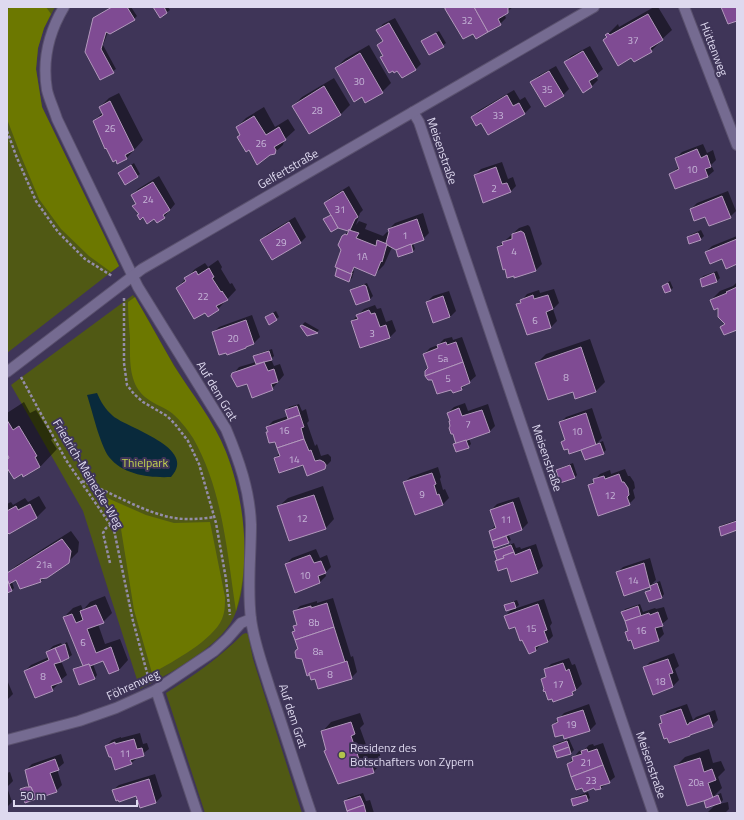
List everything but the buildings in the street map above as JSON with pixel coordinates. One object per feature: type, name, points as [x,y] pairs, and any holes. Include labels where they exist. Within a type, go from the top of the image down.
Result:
[{"type":"street","name":"Auf dem Grat","points":[[64,7],[48,42],[45,64],[47,90],[57,119],[132,276],[226,429],[244,475],[249,500],[251,524],[249,597],[251,619],[263,667],[311,813]]},
{"type":"street","name":"Gelfertstraße","points":[[7,372],[142,269],[594,7]]},
{"type":"street","name":"Hüttenweg","points":[[684,7],[737,144]]},
{"type":"street","name":"Meisenstraße","points":[[413,112],[419,122],[653,813]]},
{"type":"street","name":"Föhrenweg","points":[[7,740],[79,721],[116,708],[156,690],[214,651],[241,623],[251,619]]},
{"type":"street","points":[[156,690],[197,813]]},
{"type":"path","points":[[7,131],[36,202],[58,232],[85,259],[112,277]]},
{"type":"path","points":[[124,296],[124,363],[127,385],[143,402],[167,416],[188,441],[200,464],[215,517],[226,579],[230,616]]},
{"type":"path","name":"Friedrich-Meinecke-Weg","points":[[21,376],[66,460],[82,481],[114,530],[133,621],[150,680]]},
{"type":"path","points":[[82,481],[147,510],[175,518],[198,519],[215,517]]},
{"type":"path","points":[[110,563],[103,533],[106,528],[111,525]]},
{"type":"green space","points":[[7,7],[55,7],[44,28],[38,48],[36,69],[42,107],[119,266],[7,353]]},
{"type":"green space","points":[[10,7],[46,7],[51,14],[44,28],[38,48],[36,69],[42,107],[119,266],[111,272],[89,256],[61,229],[39,199],[21,156],[7,119],[7,11]]},
{"type":"green space","name":"Thielpark","points":[[133,295],[220,439],[231,467],[237,489],[244,538],[242,586],[238,607],[230,624],[222,634],[189,661],[140,689],[83,511],[11,385]]},
{"type":"green space","points":[[135,297],[174,366],[215,429],[226,452],[238,490],[244,531],[241,592],[236,611],[222,522],[211,479],[203,458],[193,438],[176,416],[145,397],[135,385],[130,362],[128,302]]},
{"type":"green space","points":[[96,493],[146,515],[174,523],[210,522],[225,597],[222,619],[210,635],[192,650],[152,673],[134,610],[121,529]]},
{"type":"green space","points":[[246,633],[248,634],[253,659],[302,813],[205,813],[166,693],[206,666]]},
{"type":"water","points":[[97,393],[108,411],[113,416],[158,440],[169,448],[176,457],[177,467],[171,477],[154,477],[129,472],[109,457],[99,436],[87,395]]},
{"type":"place","name":"Residenz des Botschafters von Zypern","points":[[342,755]]}]
